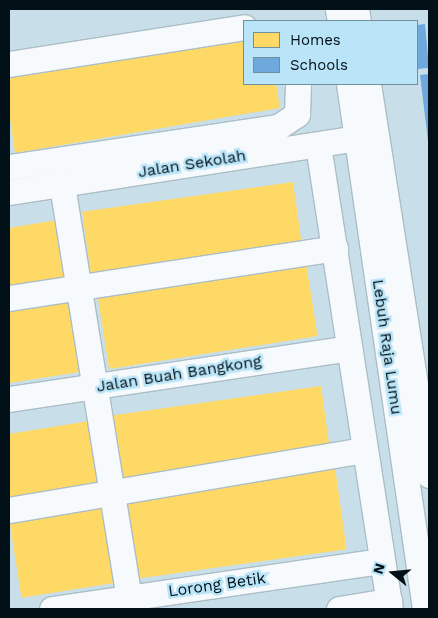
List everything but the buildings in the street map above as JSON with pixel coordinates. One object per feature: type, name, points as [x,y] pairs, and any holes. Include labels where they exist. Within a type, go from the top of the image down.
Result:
[{"type":"street","points":[[9,64],[243,27]]},
{"type":"street","points":[[9,167],[278,127],[296,114],[298,85]]},
{"type":"street","name":"Lebuh Raja Lumu","points":[[349,85],[366,137],[416,423],[429,475]]},
{"type":"street","name":"Lebuh Raja Lumu","points":[[366,137],[368,85]]},
{"type":"street","name":"Jalan Sekolah","points":[[9,192],[366,137]]},
{"type":"street","points":[[318,144],[389,605],[340,609]]},
{"type":"street","points":[[62,185],[130,604]]},
{"type":"street","points":[[9,298],[335,248]]},
{"type":"street","name":"Jalan Buah Bangkong","points":[[9,399],[350,348]]},
{"type":"street","name":"Lebuh Raja Lumu","points":[[416,423],[424,609]]},
{"type":"street","points":[[9,510],[364,450]]},
{"type":"street","name":"Lorong Betik","points":[[52,609],[130,604],[382,561]]}]
